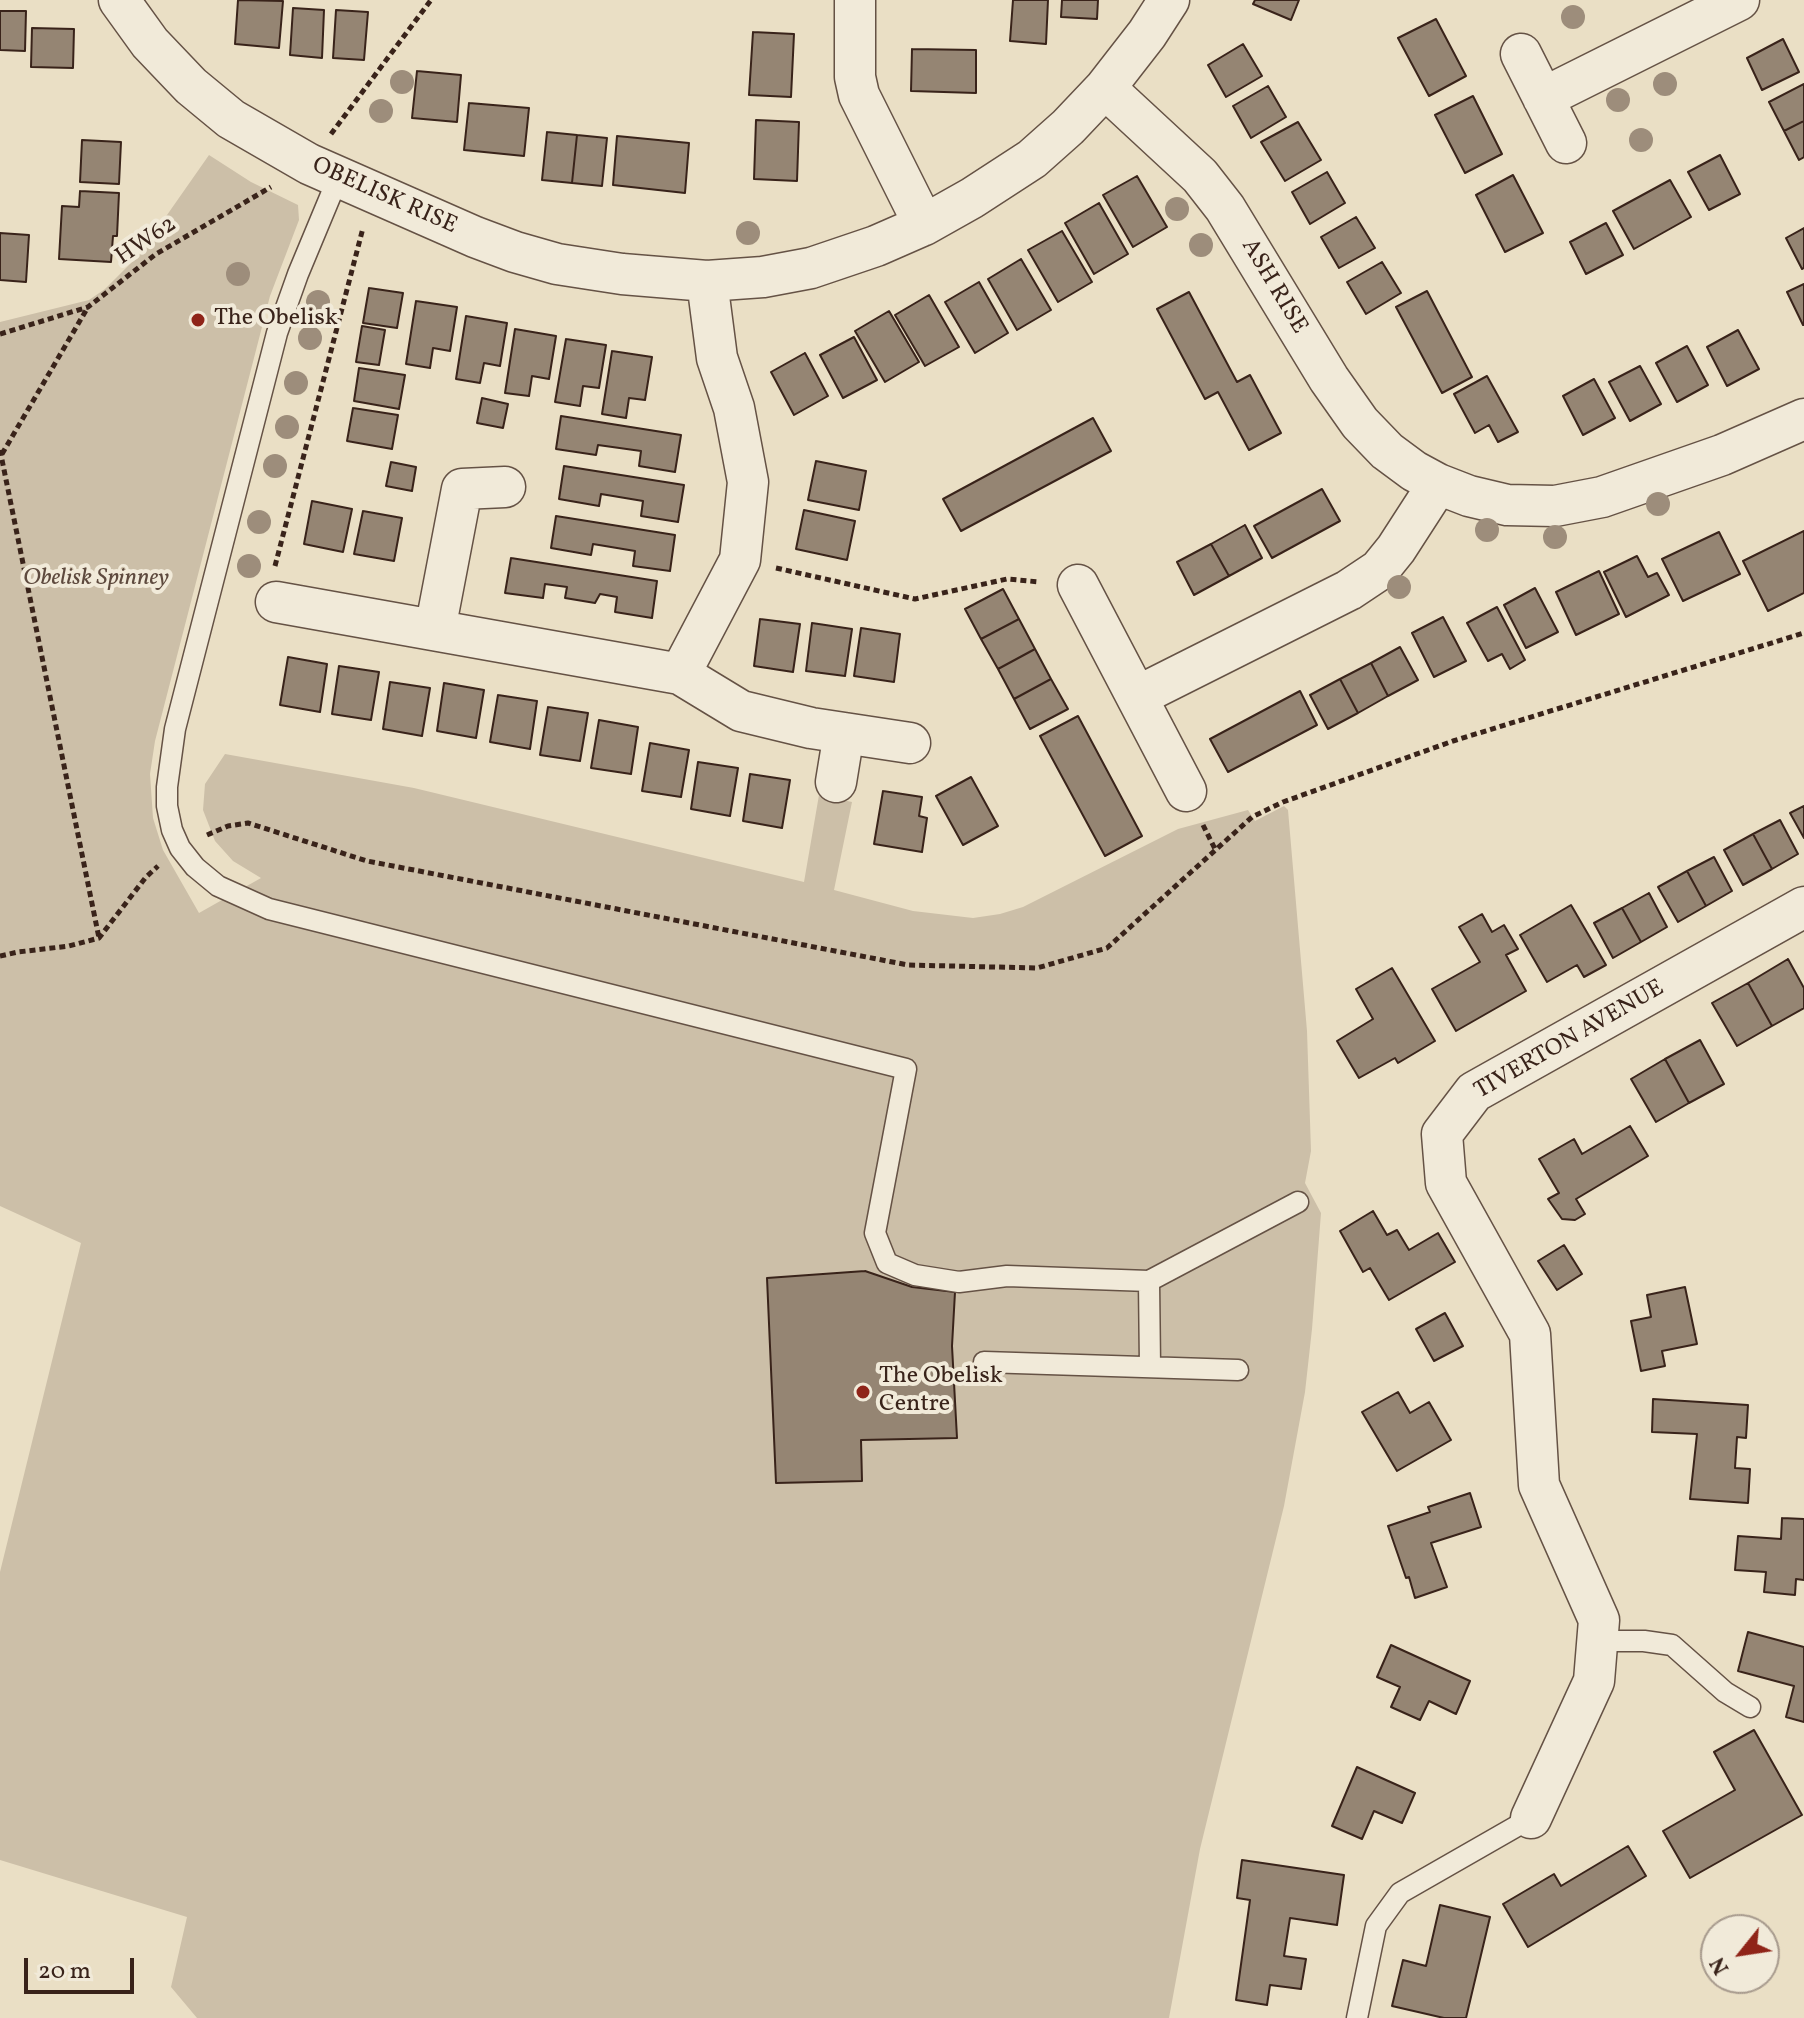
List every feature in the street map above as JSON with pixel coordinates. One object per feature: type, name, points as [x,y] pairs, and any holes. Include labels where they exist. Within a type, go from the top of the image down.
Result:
[{"type":"street","name":"OBELISK RISE","points":[[119,0],[150,43],[191,86],[231,119],[340,178],[475,237],[557,264],[622,274],[707,281],[763,277],[811,268],[876,246],[924,225],[994,185],[1032,159],[1105,88],[1169,0]]},
{"type":"street","points":[[855,0],[855,77],[859,95],[924,225]]},
{"type":"street","points":[[1543,98],[1739,0]]},
{"type":"street","points":[[1521,54],[1566,143]]},
{"type":"street","name":"ASH RISE","points":[[1105,88],[1200,176],[1225,208],[1329,379],[1360,423],[1387,451],[1438,484],[1469,496],[1507,505],[1555,506],[1602,497],[1722,455],[1804,419]]},
{"type":"street","points":[[680,674],[740,560],[748,482],[734,408],[717,358],[707,281]]},
{"type":"street","points":[[1138,696],[1349,590],[1379,570],[1438,484]]},
{"type":"street","points":[[435,630],[462,489],[505,487]]},
{"type":"street","points":[[1078,585],[1194,807]]},
{"type":"street","points":[[276,602],[680,674],[741,711],[844,733],[910,743]]},
{"type":"street","points":[[836,782],[844,733]]},
{"type":"street","name":"TIVERTON AVENUE","points":[[1531,1818],[1594,1681],[1599,1620],[1539,1485],[1530,1334],[1446,1183],[1442,1134],[1474,1092],[1804,907]]},
{"type":"lane","points":[[340,178],[298,274],[277,333],[175,729],[167,806],[180,848],[195,867],[218,886],[269,909],[906,1069],[875,1233],[887,1263],[915,1275],[959,1282],[1007,1276],[1149,1281],[1298,1202]]},
{"type":"lane","points":[[1149,1281],[1150,1366]]},
{"type":"lane","points":[[984,1362],[1238,1370]]},
{"type":"lane","points":[[1598,1641],[1644,1641],[1672,1645],[1725,1692],[1750,1707]]},
{"type":"lane","points":[[1357,2018],[1376,1926],[1400,1893],[1531,1818]]},
{"type":"path","points":[[276,602],[267,601],[340,178],[431,0]]},
{"type":"path","name":"HW62","points":[[0,334],[88,307],[156,254],[340,178]]},
{"type":"path","points":[[88,307],[1,453],[99,938]]},
{"type":"path","points":[[740,560],[915,599],[1007,579],[1078,585]]},
{"type":"path","points":[[0,956],[69,946],[99,938],[146,877],[180,848],[228,826],[248,823],[367,861],[908,965],[1037,968],[1107,948],[1252,817],[1283,802],[1453,741],[1804,633]]},
{"type":"path","points":[[1194,807],[1215,849]]},
{"type":"green space","name":"Obelisk Spinney","points":[[209,155],[251,182],[298,205],[299,220],[270,296],[155,741],[150,774],[153,818],[163,850],[199,913],[261,878],[233,861],[215,841],[203,810],[205,784],[225,754],[414,788],[804,882],[819,795],[852,802],[834,890],[913,911],[973,918],[1023,907],[1178,829],[1248,810],[1255,821],[1284,806],[1288,810],[1307,1031],[1311,1151],[1305,1183],[1321,1213],[1312,1329],[1305,1392],[1284,1506],[1200,1849],[1169,2018],[197,2018],[171,1987],[187,1917],[0,1860],[0,1572],[81,1243],[0,1206],[0,322],[89,300],[105,289],[139,255]]},
{"type":"building","points":[[238,0],[283,1],[279,48],[235,44]]},
{"type":"building","points":[[1013,0],[1048,0],[1046,44],[1010,41]]},
{"type":"building","points":[[1062,0],[1098,0],[1097,19],[1061,17]]},
{"type":"building","points":[[1255,0],[1299,0],[1291,20],[1253,4]]},
{"type":"building","points":[[293,8],[324,10],[322,58],[290,55]]},
{"type":"building","points":[[336,10],[368,12],[364,60],[333,58]]},
{"type":"building","points":[[0,11],[26,11],[25,51],[0,50]]},
{"type":"building","points":[[1436,19],[1466,76],[1429,96],[1398,38]]},
{"type":"building","points":[[32,28],[74,29],[73,68],[31,67]]},
{"type":"building","points":[[753,32],[794,34],[791,97],[749,95]]},
{"type":"building","points":[[1783,39],[1799,72],[1762,90],[1747,58]]},
{"type":"building","points":[[1243,44],[1262,76],[1226,97],[1208,65]]},
{"type":"building","points":[[912,49],[976,50],[976,93],[911,91]]},
{"type":"building","points":[[417,71],[461,75],[457,122],[412,118]]},
{"type":"building","points":[[1804,84],[1804,121],[1784,131],[1769,102]]},
{"type":"building","points":[[1268,86],[1286,117],[1251,138],[1233,106]]},
{"type":"building","points":[[1473,96],[1502,154],[1465,173],[1435,115]]},
{"type":"building","points":[[469,103],[529,108],[524,156],[464,150]]},
{"type":"building","points":[[756,120],[799,122],[797,181],[754,179]]},
{"type":"building","points":[[1804,121],[1804,157],[1799,160],[1784,131]]},
{"type":"building","points":[[1298,122],[1321,160],[1285,181],[1261,142]]},
{"type":"building","points":[[547,132],[577,135],[572,183],[542,180]]},
{"type":"building","points":[[577,135],[607,138],[602,186],[572,183]]},
{"type":"building","points":[[617,136],[689,143],[685,193],[613,185]]},
{"type":"building","points":[[82,140],[121,142],[119,184],[80,182]]},
{"type":"building","points":[[1720,155],[1740,194],[1709,210],[1688,172]]},
{"type":"building","points":[[1327,172],[1345,203],[1310,224],[1292,192]]},
{"type":"building","points":[[1513,175],[1543,233],[1505,252],[1476,195]]},
{"type":"building","points":[[1137,176],[1167,227],[1133,247],[1103,195]]},
{"type":"building","points":[[1670,180],[1691,217],[1634,249],[1613,211]]},
{"type":"building","points":[[80,191],[119,193],[117,236],[113,236],[111,262],[59,259],[62,206],[79,207]]},
{"type":"building","points":[[1099,203],[1128,254],[1094,274],[1065,223]]},
{"type":"building","points":[[1356,217],[1375,248],[1339,268],[1321,237]]},
{"type":"building","points":[[1606,223],[1623,255],[1586,274],[1570,242]]},
{"type":"building","points":[[1804,228],[1804,268],[1802,269],[1786,238]]},
{"type":"building","points":[[1062,231],[1092,282],[1058,302],[1028,250]]},
{"type":"building","points":[[0,233],[29,235],[26,282],[0,280]]},
{"type":"building","points":[[1021,259],[1051,310],[1017,330],[988,279]]},
{"type":"building","points":[[1382,262],[1401,293],[1366,314],[1347,282]]},
{"type":"building","points":[[979,282],[1008,333],[975,353],[945,302]]},
{"type":"building","points":[[1804,284],[1804,325],[1803,325],[1787,292]]},
{"type":"building","points":[[369,288],[403,293],[397,328],[363,323]]},
{"type":"building","points":[[1427,291],[1472,377],[1442,393],[1396,307]]},
{"type":"building","points":[[1189,292],[1237,382],[1250,375],[1281,433],[1249,450],[1218,392],[1205,399],[1157,309]]},
{"type":"building","points":[[929,295],[959,347],[925,366],[895,315]]},
{"type":"building","points":[[416,301],[457,307],[450,351],[433,348],[430,368],[406,364]]},
{"type":"building","points":[[889,311],[919,362],[885,382],[855,331]]},
{"type":"building","points":[[466,316],[507,323],[500,366],[484,363],[480,383],[456,379]]},
{"type":"building","points":[[362,326],[385,330],[379,365],[356,362]]},
{"type":"building","points":[[515,329],[556,336],[549,379],[532,376],[529,396],[505,393]]},
{"type":"building","points":[[1738,330],[1759,369],[1727,386],[1707,347]]},
{"type":"building","points":[[854,337],[877,380],[843,398],[820,355]]},
{"type":"building","points":[[566,339],[606,345],[599,388],[583,386],[580,406],[555,402]]},
{"type":"building","points":[[1687,346],[1708,385],[1677,402],[1656,363]]},
{"type":"building","points":[[612,351],[652,357],[645,400],[629,398],[626,418],[602,414]]},
{"type":"building","points":[[805,353],[828,396],[794,415],[771,372]]},
{"type":"building","points":[[1640,366],[1661,404],[1630,421],[1609,382]]},
{"type":"building","points":[[359,368],[405,375],[399,409],[354,401]]},
{"type":"building","points":[[1487,376],[1518,432],[1498,442],[1489,425],[1475,433],[1454,394]]},
{"type":"building","points":[[1594,379],[1615,418],[1583,435],[1563,396]]},
{"type":"building","points":[[482,398],[508,404],[503,428],[477,423]]},
{"type":"building","points":[[353,408],[398,415],[392,449],[347,441]]},
{"type":"building","points":[[561,416],[681,435],[675,472],[639,466],[641,451],[598,445],[596,455],[556,449]]},
{"type":"building","points":[[1093,418],[1111,451],[961,531],[943,499]]},
{"type":"building","points":[[816,461],[866,471],[859,510],[808,500]]},
{"type":"building","points":[[391,462],[416,467],[412,491],[386,486]]},
{"type":"building","points":[[564,466],[684,485],[678,522],[641,516],[643,501],[601,494],[599,506],[559,499]]},
{"type":"building","points":[[1322,489],[1340,521],[1272,558],[1254,526]]},
{"type":"building","points":[[312,501],[352,509],[343,552],[304,544]]},
{"type":"building","points":[[804,510],[855,521],[847,560],[796,549]]},
{"type":"building","points":[[363,511],[402,518],[394,561],[354,554]]},
{"type":"building","points":[[556,516],[675,535],[670,571],[633,566],[635,551],[593,544],[591,555],[551,548]]},
{"type":"building","points":[[1245,525],[1262,558],[1229,576],[1211,544]]},
{"type":"building","points":[[1804,531],[1804,593],[1768,611],[1743,561]]},
{"type":"building","points":[[1719,532],[1740,574],[1683,601],[1662,559]]},
{"type":"building","points":[[1211,544],[1229,576],[1194,595],[1177,562]]},
{"type":"building","points":[[1637,556],[1648,577],[1657,573],[1669,595],[1626,617],[1604,572]]},
{"type":"building","points":[[511,558],[657,581],[652,618],[615,612],[617,597],[600,594],[595,603],[565,598],[567,587],[545,584],[543,598],[505,593]]},
{"type":"building","points":[[1599,571],[1619,614],[1576,635],[1556,592]]},
{"type":"building","points":[[1535,588],[1558,632],[1526,648],[1504,605]]},
{"type":"building","points":[[1003,589],[1019,619],[981,639],[965,609]]},
{"type":"building","points":[[1497,607],[1525,660],[1510,669],[1502,654],[1488,661],[1467,623]]},
{"type":"building","points":[[1443,617],[1466,661],[1434,677],[1412,633]]},
{"type":"building","points":[[760,619],[800,624],[793,672],[754,666]]},
{"type":"building","points":[[1019,619],[1035,649],[998,669],[981,639]]},
{"type":"building","points":[[812,623],[852,629],[845,676],[806,671]]},
{"type":"building","points":[[861,628],[900,634],[894,682],[854,676]]},
{"type":"building","points":[[1400,647],[1418,680],[1388,696],[1371,663]]},
{"type":"building","points":[[1035,649],[1051,679],[1014,699],[998,669]]},
{"type":"building","points":[[288,657],[327,664],[320,712],[280,705]]},
{"type":"building","points":[[1371,663],[1388,696],[1358,713],[1340,679]]},
{"type":"building","points":[[339,666],[379,672],[371,720],[332,714]]},
{"type":"building","points":[[1051,679],[1068,709],[1030,729],[1014,699]]},
{"type":"building","points":[[1340,679],[1358,713],[1328,729],[1310,695]]},
{"type":"building","points":[[390,682],[430,688],[422,736],[383,729]]},
{"type":"building","points":[[444,683],[484,690],[476,738],[437,731]]},
{"type":"building","points":[[1300,691],[1317,725],[1228,772],[1210,739]]},
{"type":"building","points":[[498,695],[537,701],[530,749],[490,742]]},
{"type":"building","points":[[548,707],[588,713],[580,761],[540,755]]},
{"type":"building","points":[[1078,716],[1142,836],[1105,856],[1040,736]]},
{"type":"building","points":[[599,720],[638,727],[631,774],[591,768]]},
{"type":"building","points":[[650,743],[689,750],[681,797],[642,791]]},
{"type":"building","points":[[698,762],[738,768],[730,816],[691,809]]},
{"type":"building","points":[[750,774],[790,780],[782,828],[743,821]]},
{"type":"building","points":[[971,777],[998,826],[963,845],[936,796]]},
{"type":"building","points":[[883,791],[922,797],[919,816],[927,818],[922,852],[874,844]]},
{"type":"building","points":[[1804,806],[1804,838],[1790,813]]},
{"type":"building","points":[[1780,820],[1798,854],[1772,869],[1753,834]]},
{"type":"building","points":[[1753,834],[1772,869],[1743,885],[1724,850]]},
{"type":"building","points":[[1714,857],[1732,891],[1706,906],[1687,871]]},
{"type":"building","points":[[1687,871],[1706,906],[1678,922],[1658,887]]},
{"type":"building","points":[[1649,893],[1667,927],[1641,942],[1622,908]]},
{"type":"building","points":[[1571,905],[1606,965],[1584,977],[1577,965],[1547,982],[1520,935]]},
{"type":"building","points":[[1622,908],[1641,942],[1613,958],[1594,923]]},
{"type":"building","points":[[1482,914],[1492,932],[1504,925],[1518,949],[1506,955],[1526,991],[1456,1031],[1432,989],[1480,962],[1459,927]]},
{"type":"building","points":[[1788,959],[1804,988],[1804,1008],[1772,1026],[1748,983]]},
{"type":"building","points":[[1392,968],[1435,1041],[1398,1063],[1395,1058],[1359,1078],[1337,1041],[1373,1019],[1356,989]]},
{"type":"building","points":[[1748,983],[1772,1026],[1737,1046],[1712,1003]]},
{"type":"building","points":[[1700,1040],[1724,1084],[1689,1103],[1665,1059]]},
{"type":"building","points":[[1665,1059],[1689,1103],[1656,1122],[1631,1079]]},
{"type":"building","points":[[1630,1126],[1648,1156],[1576,1199],[1585,1214],[1575,1220],[1562,1219],[1548,1199],[1559,1193],[1539,1159],[1574,1139],[1582,1154]]},
{"type":"building","points":[[1373,1211],[1387,1235],[1397,1230],[1409,1250],[1438,1233],[1455,1262],[1389,1300],[1370,1268],[1363,1272],[1340,1231]]},
{"type":"building","points":[[1564,1245],[1582,1274],[1557,1290],[1538,1261]]},
{"type":"building","name":"The Obelisk Centre","points":[[865,1271],[912,1287],[955,1292],[952,1346],[957,1438],[861,1440],[862,1481],[776,1483],[767,1278]]},
{"type":"building","points":[[1685,1287],[1697,1344],[1662,1351],[1665,1366],[1641,1371],[1631,1321],[1651,1317],[1647,1295]]},
{"type":"building","points":[[1445,1313],[1463,1346],[1434,1361],[1416,1329]]},
{"type":"building","points":[[1398,1392],[1410,1413],[1429,1402],[1451,1440],[1397,1471],[1362,1412]]},
{"type":"building","points":[[1653,1399],[1748,1405],[1746,1438],[1737,1437],[1735,1468],[1750,1469],[1748,1503],[1690,1499],[1697,1434],[1652,1432]]},
{"type":"building","points":[[1470,1493],[1481,1527],[1431,1543],[1447,1587],[1415,1598],[1388,1526],[1430,1512],[1428,1507]]},
{"type":"building","points":[[1782,1518],[1804,1519],[1804,1580],[1796,1579],[1795,1595],[1764,1592],[1766,1572],[1735,1570],[1738,1536],[1781,1539]]},
{"type":"building","points":[[1748,1632],[1804,1647],[1804,1722],[1786,1717],[1794,1686],[1738,1671]]},
{"type":"building","points":[[1391,1645],[1470,1681],[1456,1714],[1429,1701],[1420,1720],[1391,1707],[1400,1687],[1377,1677]]},
{"type":"building","points":[[1754,1730],[1802,1815],[1690,1878],[1663,1831],[1735,1790],[1714,1752]]},
{"type":"building","points":[[1357,1767],[1415,1793],[1402,1823],[1374,1811],[1362,1839],[1332,1826]]},
{"type":"building","points":[[1628,1846],[1646,1876],[1528,1947],[1503,1904],[1554,1874],[1561,1886]]},
{"type":"building","points":[[1242,1860],[1344,1875],[1337,1925],[1290,1918],[1284,1956],[1306,1959],[1301,1989],[1270,1985],[1267,2005],[1236,2000],[1250,1900],[1237,1898]]},
{"type":"building","points":[[1440,1905],[1490,1917],[1466,2018],[1444,2018],[1392,2006],[1403,1960],[1426,1966]]},
{"type":"place","name":"The Obelisk","points":[[198,320]]},
{"type":"place","name":"The Obelisk Centre","points":[[863,1392]]}]
